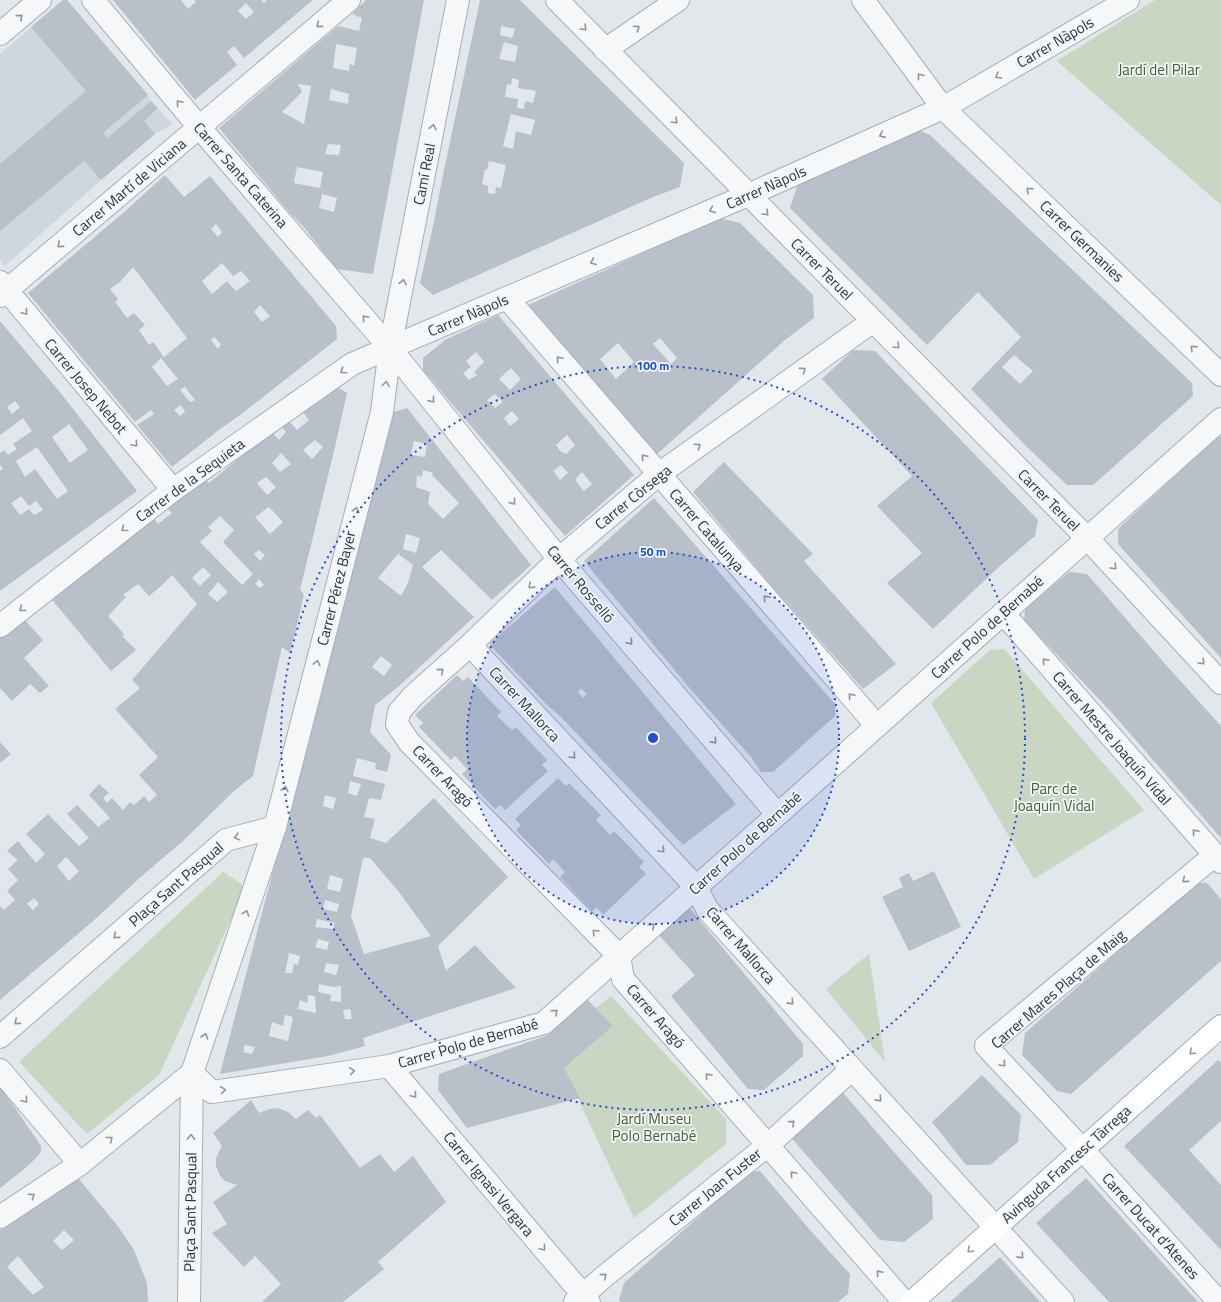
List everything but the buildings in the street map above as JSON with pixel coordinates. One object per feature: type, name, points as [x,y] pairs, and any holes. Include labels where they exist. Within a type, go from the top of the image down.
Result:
[{"type":"main road","name":"Avinguda Francesc Tàrrega","points":[[912,1302],[1221,1026]]},
{"type":"street","points":[[0,34],[40,0]]},
{"type":"street","name":"Carrer Santa Caterina","points":[[93,0],[199,127],[390,348]]},
{"type":"street","name":"Carrer Martí de Viciana","points":[[2,290],[199,127],[349,0]]},
{"type":"street","name":"Camí Real","points":[[390,348],[458,0]]},
{"type":"street","name":"Carrer Teruel","points":[[557,0],[1087,538],[1221,683]]},
{"type":"street","points":[[605,50],[678,0]]},
{"type":"street","name":"Carrer Germanies","points":[[863,0],[943,108],[1221,375]]},
{"type":"street","name":"Carrer Nàpols","points":[[390,348],[748,195],[943,108],[974,99],[1128,0]]},
{"type":"street","name":"Carrer Josep Nebot","points":[[2,290],[173,490]]},
{"type":"street","name":"Carrer Catalunya","points":[[507,298],[877,726]]},
{"type":"street","name":"Carrer Còrsega","points":[[413,696],[470,646],[559,559],[659,474],[872,321]]},
{"type":"street","name":"Carrer de la Sequieta","points":[[0,626],[173,490],[352,364],[390,348]]},
{"type":"street","name":"Carrer Rosselló","points":[[390,348],[559,559],[777,814]]},
{"type":"street","name":"Carrer Pérez Bayer","points":[[275,827],[382,412],[390,348]]},
{"type":"street","name":"Carrer Polo de Bernabé","points":[[192,1073],[212,1092],[389,1066],[544,1023],[1221,419]]},
{"type":"street","name":"Carrer Mestre Joaquín Vidal","points":[[1002,614],[1218,858]]},
{"type":"street","name":"Carrer Mallorca","points":[[470,646],[696,886],[707,909],[1063,1302]]},
{"type":"street","name":"Carrer Aragó","points":[[413,696],[399,712],[397,724],[409,742],[618,956],[623,979],[904,1302]]},
{"type":"street","name":"Plaça Sant Pasqual","points":[[0,1037],[226,840],[275,827]]},
{"type":"street","name":"Plaça Sant Pasqual","points":[[189,1302],[192,1073],[275,827]]},
{"type":"street","name":"Carrer Mares Plaça de Maig","points":[[1082,1150],[986,1046],[1218,858]]},
{"type":"street","name":"Carrer Ignasi Vergara","points":[[389,1066],[582,1300]]},
{"type":"street","name":"Carrer Joan Fuster","points":[[582,1300],[606,1275],[768,1145],[852,1069]]},
{"type":"street","points":[[0,1070],[80,1164]]},
{"type":"street","points":[[0,1217],[80,1164],[192,1073]]},
{"type":"street","name":"Carrer Ducat d'Atenes","points":[[1082,1150],[1220,1302]]},
{"type":"shaded area","points":[[63,0],[67,0],[172,124],[155,134],[5,266],[0,260],[0,54]]},
{"type":"green space","name":"Jardí del Pilar","points":[[1155,0],[1221,0],[1221,205],[1057,61]]},
{"type":"green space","name":"Parc de Joaquín Vidal","points":[[1004,649],[1144,810],[1034,879],[931,703],[990,650]]},
{"type":"green space","points":[[223,872],[246,887],[159,1075],[87,1134],[19,1062]]},
{"type":"green space","points":[[869,954],[885,1062],[826,989]]},
{"type":"green space","name":"Jardí Museu Polo Bernabé","points":[[611,996],[726,1119],[726,1144],[634,1218],[564,1068],[613,1026],[596,1008]]}]
